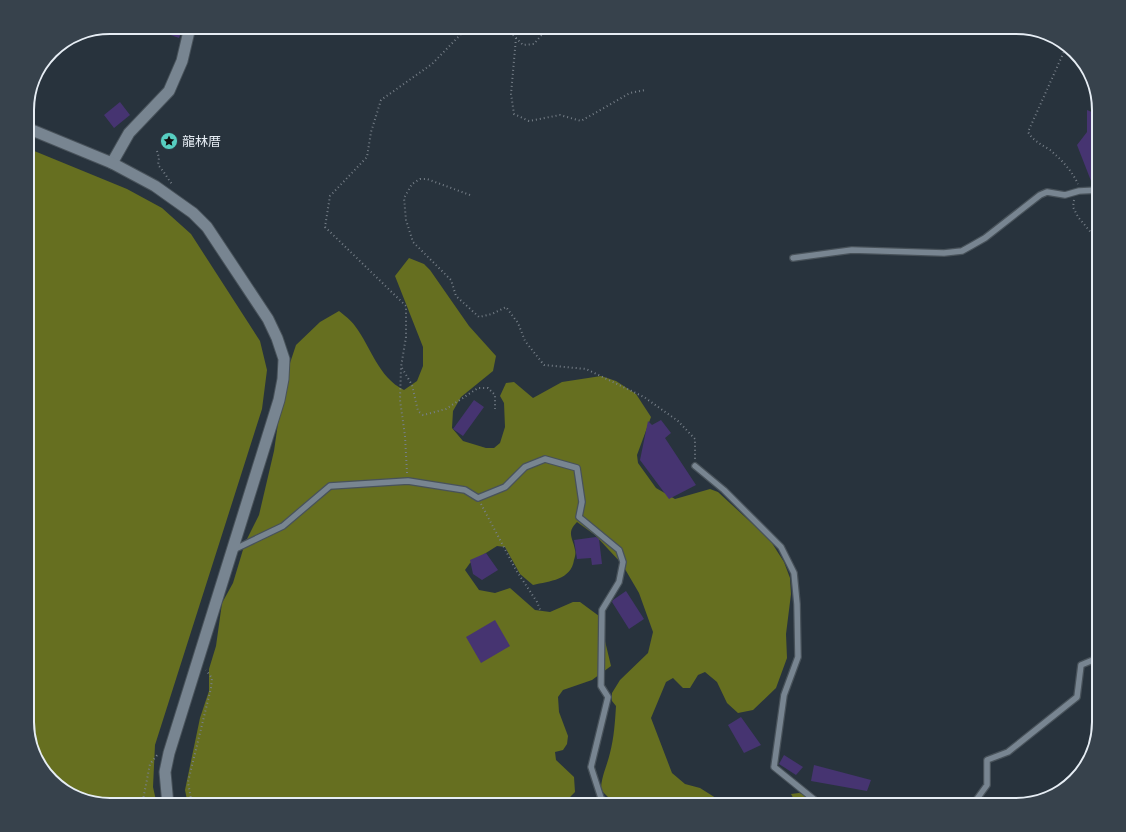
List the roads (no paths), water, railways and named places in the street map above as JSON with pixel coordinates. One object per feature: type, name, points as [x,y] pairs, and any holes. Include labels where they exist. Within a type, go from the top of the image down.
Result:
[{"type":"street","points":[[112,163],[129,133],[170,91],[182,62],[188,34]]},
{"type":"street","points":[[34,131],[112,163],[155,186],[193,213],[207,227],[268,319],[277,338],[284,359],[283,379],[279,400],[169,753],[164,772],[167,798]]},
{"type":"lane","points":[[793,258],[852,250],[944,253],[962,250],[972,246],[984,238],[1040,195],[1047,192],[1065,195],[1080,191],[1092,190]]},
{"type":"lane","points":[[232,550],[283,526],[330,486],[408,481],[465,490],[478,498],[505,488],[526,467],[546,459],[577,468],[582,502],[579,517],[619,550],[624,562],[619,582],[602,610],[601,686],[608,697],[592,767],[601,798]]},
{"type":"lane","points":[[694,466],[724,490],[781,547],[794,573],[797,604],[798,657],[784,695],[774,767],[812,798]]},
{"type":"lane","points":[[978,798],[987,785],[987,760],[1008,752],[1077,697],[1081,666],[1092,660]]},
{"type":"place","name":"龍林厝","points":[[169,141]]}]
